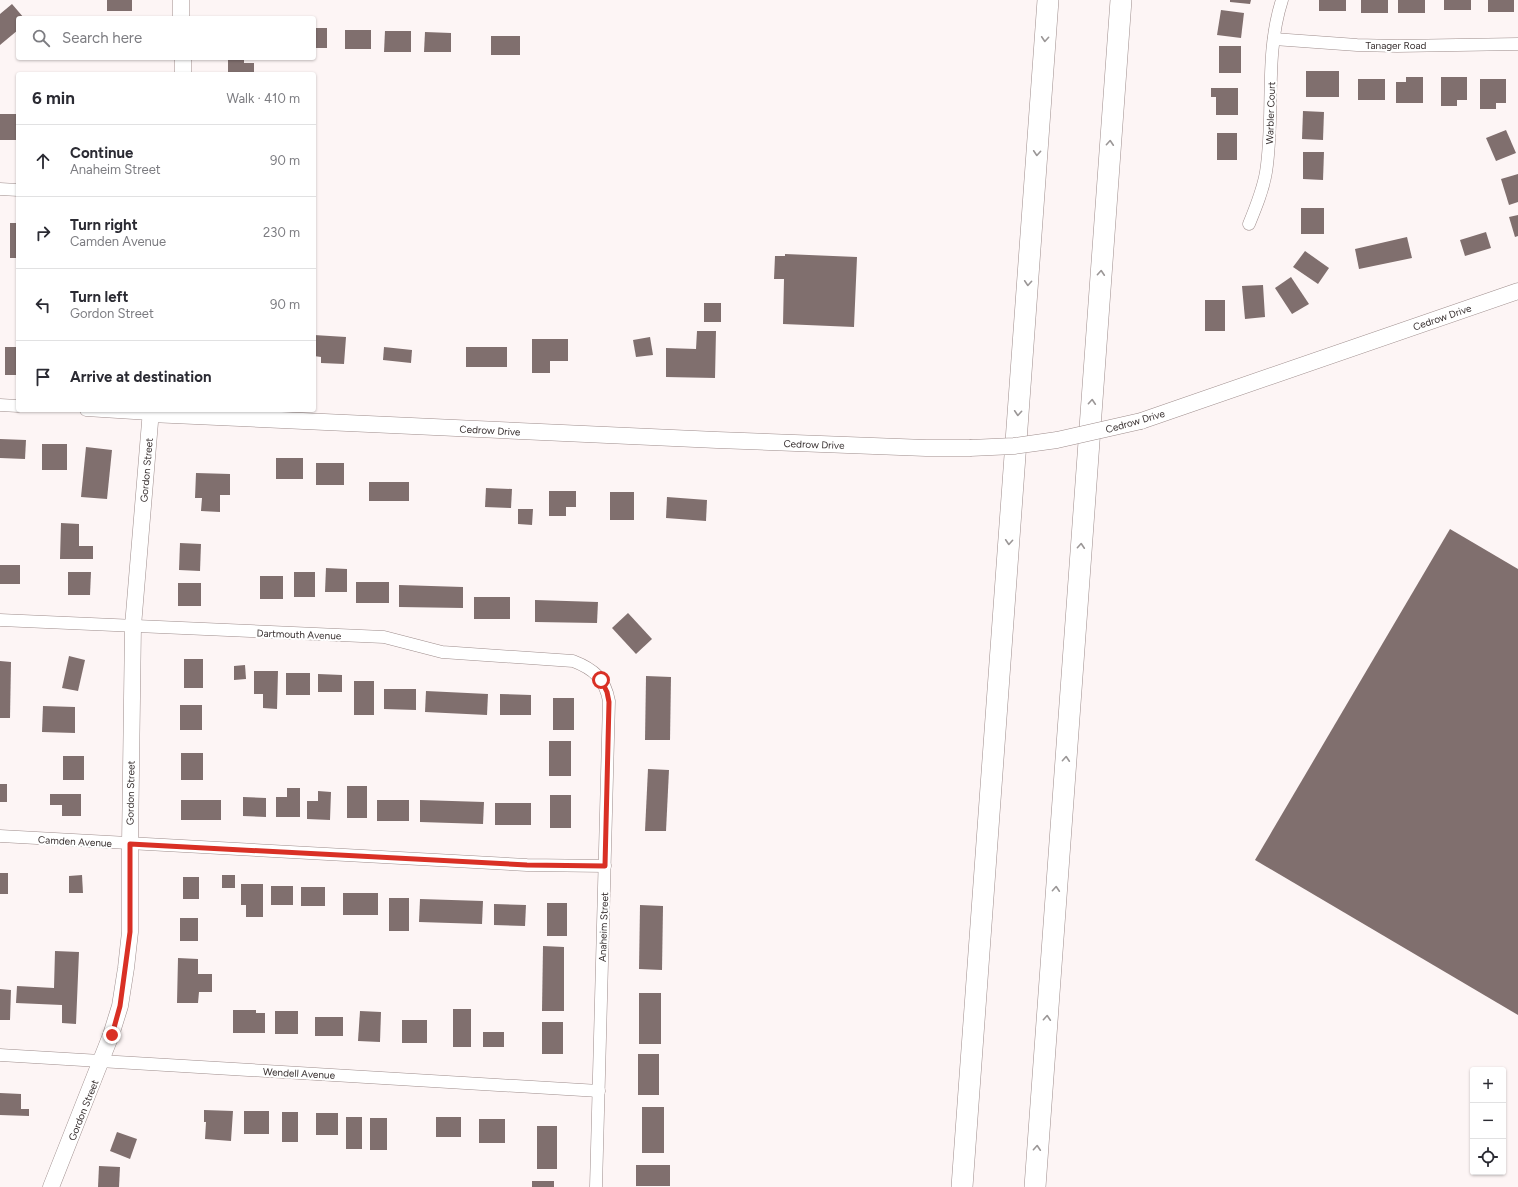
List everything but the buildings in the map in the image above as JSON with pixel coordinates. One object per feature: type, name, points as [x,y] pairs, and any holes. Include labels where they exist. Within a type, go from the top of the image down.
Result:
[{"type":"highway","points":[[962,1187],[1048,0]]},
{"type":"highway","points":[[1035,1187],[1121,0]]},
{"type":"street","points":[[180,0],[181,16]]},
{"type":"street","name":"Warbler Court","points":[[1249,224],[1259,200],[1266,174],[1269,153],[1274,39],[1282,0]]},
{"type":"street","name":"Tanager Road","points":[[1274,39],[1357,45],[1397,46],[1518,44]]},
{"type":"street","points":[[183,60],[183,72]]},
{"type":"street","points":[[0,189],[16,190]]},
{"type":"street","name":"Cedrow Drive","points":[[151,412],[709,440],[926,448],[1014,446],[1057,440],[1141,421],[1518,291]]},
{"type":"street","points":[[0,405],[16,406]]},
{"type":"street","name":"Gordon Street","points":[[51,1187],[102,1061],[120,1006],[126,968],[130,932],[133,626],[151,412]]},
{"type":"street","name":"Dartmouth Avenue","points":[[0,620],[384,637],[442,652],[573,661],[585,665],[594,672]]},
{"type":"street","name":"Anaheim Street","points":[[594,672],[601,680],[607,692],[609,702],[596,1187]]},
{"type":"street","name":"Camden Avenue","points":[[0,836],[527,865],[605,866]]},
{"type":"street","name":"Wendell Avenue","points":[[0,1054],[599,1091]]},
{"type":"route","points":[[112,1035],[120,1006],[130,932],[130,844],[527,865],[605,866],[609,702],[607,692],[601,680]]}]
